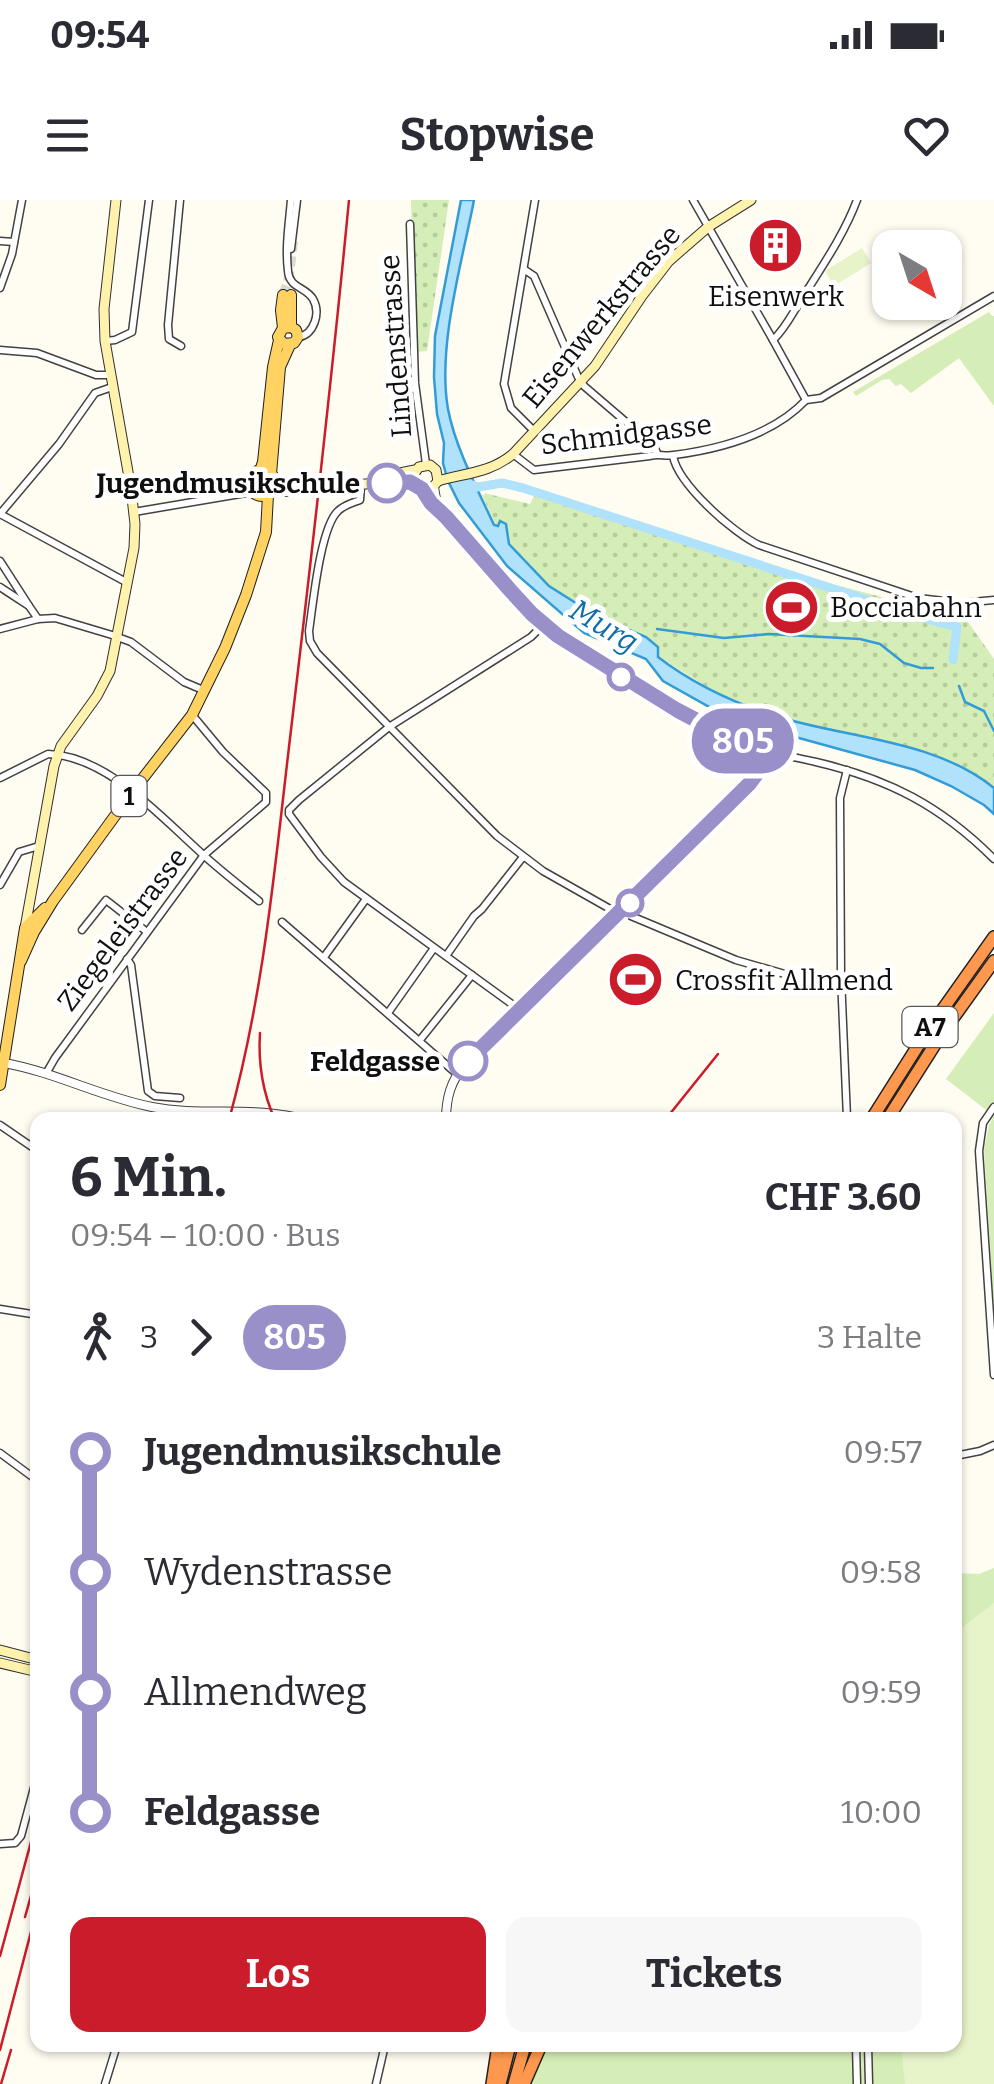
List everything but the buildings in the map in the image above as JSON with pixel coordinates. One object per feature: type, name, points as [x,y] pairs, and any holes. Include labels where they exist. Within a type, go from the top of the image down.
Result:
[{"type":"highway","name":"A7","points":[[875,1112],[994,938]]},
{"type":"highway","name":"A7","points":[[892,1112],[994,961]]},
{"type":"highway","points":[[496,2084],[498,2052]]},
{"type":"highway","points":[[496,2084],[507,2052]]},
{"type":"highway","points":[[514,2084],[523,2052]]},
{"type":"highway","points":[[524,2084],[537,2052]]},
{"type":"main road","points":[[25,928],[57,754],[106,680],[114,658],[134,548],[134,512],[111,381],[104,309],[116,200]]},
{"type":"main road","name":"Eisenwerkstrasse","points":[[364,483],[402,482],[419,486],[438,478],[492,468],[513,454],[585,386],[594,366],[658,274],[708,227],[751,200]]},
{"type":"main road","name":"1","points":[[21,960],[53,901],[192,715],[226,648],[266,532],[263,485],[288,335],[281,310],[287,295]]},
{"type":"main road","points":[[329,486],[364,483],[426,464],[438,478]]},
{"type":"main road","points":[[415,470],[413,477],[419,486]]},
{"type":"main road","name":"1","points":[[0,1085],[25,928],[53,901]]},
{"type":"main road","points":[[0,1650],[30,1658]]},
{"type":"main road","points":[[0,1663],[30,1670]]},
{"type":"street","points":[[0,288],[9,266],[22,200]]},
{"type":"street","points":[[110,340],[132,332],[148,200]]},
{"type":"street","points":[[180,200],[168,325],[169,339],[181,346]]},
{"type":"street","points":[[288,335],[306,335],[312,330],[316,309],[310,296],[289,278],[294,200]]},
{"type":"street","points":[[534,431],[512,410],[504,384],[536,200]]},
{"type":"street","points":[[692,200],[806,400]]},
{"type":"street","points":[[773,340],[810,285],[857,200]]},
{"type":"street","name":"Lindenstrasse","points":[[410,224],[415,383],[426,464]]},
{"type":"street","points":[[0,241],[14,242]]},
{"type":"street","points":[[524,270],[534,276],[585,386],[654,446],[657,454]]},
{"type":"street","name":"Schmidgasse","points":[[513,454],[534,470],[657,454],[673,456],[755,434],[797,410],[806,400],[821,398],[994,296]]},
{"type":"street","points":[[0,350],[37,353],[111,381],[96,393],[0,514],[126,582]]},
{"type":"street","points":[[673,456],[677,469],[714,512],[758,546],[918,598],[962,603],[994,600]]},
{"type":"street","points":[[438,478],[436,500],[446,517]]},
{"type":"street","points":[[364,483],[360,500],[343,507],[330,522],[321,556],[310,641],[389,728],[474,815],[522,857],[621,912],[736,960],[794,977],[841,977]]},
{"type":"street","points":[[134,512],[216,499],[263,485]]},
{"type":"street","points":[[419,486],[544,625],[664,703],[754,746],[762,757],[761,768],[749,784],[456,1074],[447,1112]]},
{"type":"street","points":[[0,561],[38,619]]},
{"type":"street","points":[[0,586],[29,606]]},
{"type":"street","points":[[0,629],[55,618],[118,636],[184,682],[203,690]]},
{"type":"street","points":[[520,1010],[366,899],[328,865],[290,817],[289,810],[389,728],[544,625]]},
{"type":"street","name":"Ziegeleistrasse","points":[[47,1072],[204,855],[266,802],[252,778],[223,752],[192,715]]},
{"type":"street","points":[[0,778],[44,755],[57,754],[79,761],[124,783],[259,900]]},
{"type":"street","points":[[762,757],[785,755],[848,770],[910,794],[952,820],[994,858]]},
{"type":"street","points":[[847,1112],[840,798],[848,770]]},
{"type":"street","points":[[0,885],[19,852],[39,846]]},
{"type":"street","points":[[446,956],[522,857]]},
{"type":"street","points":[[324,957],[366,899]]},
{"type":"street","points":[[82,930],[106,900],[147,932]]},
{"type":"street","points":[[282,922],[456,1074]]},
{"type":"street","points":[[388,1012],[434,948]]},
{"type":"street","points":[[127,959],[131,965],[148,1091],[155,1096],[180,1098]]},
{"type":"street","points":[[420,1041],[472,975]]},
{"type":"street","points":[[4,1063],[47,1072],[152,1106],[200,1112],[267,1112]]},
{"type":"street","points":[[152,1106],[152,1112]]},
{"type":"street","points":[[994,1107],[983,1123],[980,1150],[994,1375]]},
{"type":"street","points":[[0,1125],[30,1146]]},
{"type":"street","points":[[0,1309],[30,1314]]},
{"type":"street","points":[[962,1455],[994,1444]]},
{"type":"street","points":[[0,1453],[30,1476]]},
{"type":"street","points":[[0,1844],[19,1840],[30,1801]]},
{"type":"street","points":[[105,2084],[114,2052]]},
{"type":"street","points":[[376,2084],[383,2052]]},
{"type":"street","points":[[856,2052],[857,2084]]},
{"type":"street","points":[[868,2052],[870,2084]]},
{"type":"green space","points":[[411,200],[449,200],[427,351],[414,352]]},
{"type":"green space","points":[[862,248],[871,263],[834,286],[825,271]]},
{"type":"green space","points":[[989,312],[994,316],[994,406],[959,358],[911,393],[889,379],[856,396],[853,392]]},
{"type":"green space","points":[[537,490],[737,559],[954,616],[966,612],[966,619],[994,659],[994,798],[716,693],[658,656],[646,637],[598,617],[549,586],[509,544],[506,525],[500,520],[495,524],[482,495],[530,504]]},
{"type":"green space","points":[[994,1013],[994,1116],[946,1079]]},
{"type":"green space","points":[[994,1116],[994,1310],[984,1150]]},
{"type":"green space","points":[[994,1568],[994,2084],[532,2084],[545,2052],[962,2052],[962,1573],[979,1574]]},
{"type":"green space","points":[[994,1603],[994,2084],[905,2084],[902,2052],[962,2052],[962,1629]]},
{"type":"water","name":"Murg","points":[[461,200],[474,200],[448,332],[448,409],[474,483],[494,525],[498,526],[500,521],[506,524],[509,544],[549,586],[598,617],[646,637],[658,647],[658,657],[699,684],[775,716],[889,742],[945,760],[994,788],[994,814],[951,786],[915,770],[770,730],[713,709],[663,681],[646,659],[584,633],[507,566],[459,503],[443,463],[444,443],[434,377],[435,336]]},
{"type":"waterway","points":[[469,484],[478,487],[502,483],[523,488],[957,627],[953,660]]},
{"type":"waterway","name":"Murg","points":[[657,629],[724,638],[769,634],[860,639],[880,644],[904,663],[933,668]]},
{"type":"waterway","points":[[959,686],[965,702],[984,711],[994,731]]},
{"type":"tunnel","points":[[283,295],[293,241]]},
{"type":"tunnel","points":[[303,488],[329,487]]},
{"type":"railway","points":[[231,1112],[252,1022],[274,877],[349,200]]},
{"type":"railway","points":[[260,1033],[262,1077],[272,1112]]},
{"type":"railway","points":[[671,1112],[718,1054]]},
{"type":"railway","points":[[0,1956],[30,1845]]},
{"type":"railway","points":[[25,1917],[30,1899]]},
{"type":"railway","points":[[0,2050],[30,1936]]},
{"type":"railway","points":[[1,2084],[11,2050]]},
{"type":"bus line","name":"805","points":[[387,483],[410,482],[422,489],[532,614],[558,636],[677,710],[754,746],[762,757],[761,768],[749,784],[468,1061]]},
{"type":"place","name":"Eisenwerk","points":[[776,245]]},
{"type":"place","name":"Jugendmusikschule","points":[[387,483]]},
{"type":"place","name":"Bocciabahn","points":[[791,607]]},
{"type":"place","name":"Crossfit Allmend","points":[[636,980]]},
{"type":"place","name":"Feldgasse","points":[[468,1061]]}]
